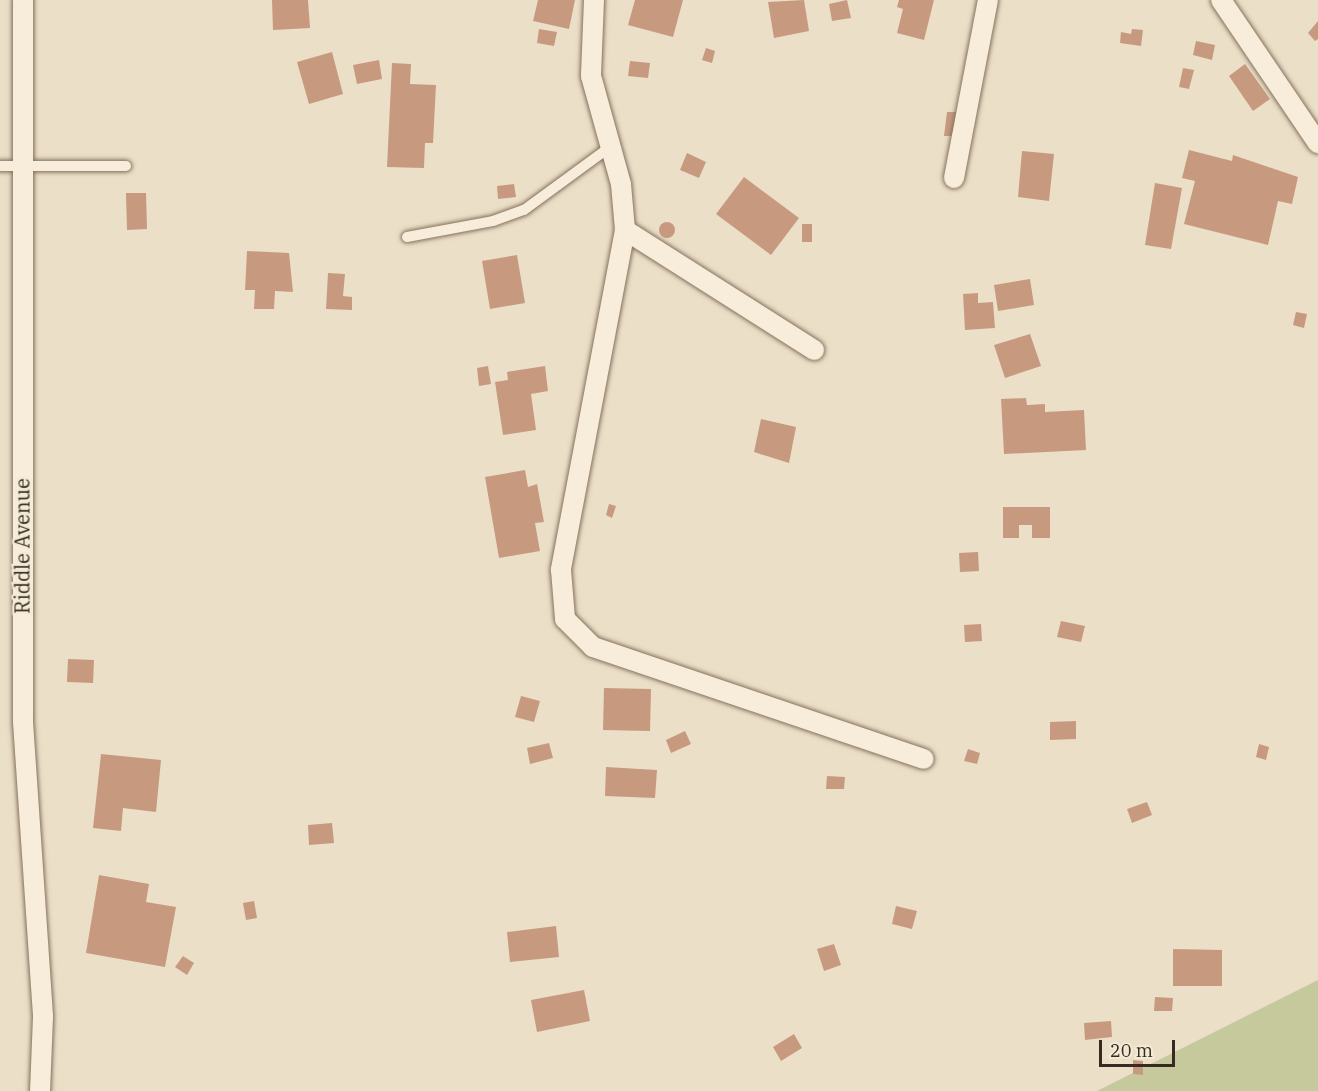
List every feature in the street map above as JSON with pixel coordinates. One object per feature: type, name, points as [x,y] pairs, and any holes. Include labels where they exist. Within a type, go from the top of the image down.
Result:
[{"type":"street","name":"Riddle Avenue","points":[[23,0],[21,167],[23,722],[43,1017],[40,1091]]},
{"type":"street","points":[[594,0],[591,76],[610,147],[625,230],[561,570],[565,619],[593,647],[924,759]]},
{"type":"street","points":[[954,178],[988,0]]},
{"type":"street","points":[[1221,0],[1318,143]]},
{"type":"street","points":[[625,230],[814,350]]},
{"type":"lane","points":[[407,237],[524,210],[610,147]]},
{"type":"lane","points":[[0,166],[126,166]]},
{"type":"green space","points":[[1318,980],[1318,1091],[1097,1091]]},
{"type":"building","points":[[272,0],[308,0],[310,28],[273,30]]},
{"type":"building","points":[[538,0],[575,0],[569,29],[533,21]]},
{"type":"building","points":[[635,0],[683,0],[673,37],[628,25]]},
{"type":"building","points":[[804,0],[809,31],[774,38],[768,2]]},
{"type":"building","points":[[847,0],[851,18],[832,21],[829,4]]},
{"type":"building","points":[[899,0],[934,0],[924,40],[897,33],[903,9],[897,7]]},
{"type":"building","points":[[1318,21],[1318,39],[1315,41],[1308,33]]},
{"type":"building","points":[[539,29],[557,32],[554,46],[537,43]]},
{"type":"building","points":[[1132,29],[1143,30],[1141,46],[1120,43],[1121,32],[1131,34]]},
{"type":"building","points":[[1196,41],[1215,45],[1212,60],[1193,55]]},
{"type":"building","points":[[706,48],[715,51],[712,63],[702,60]]},
{"type":"building","points":[[332,52],[343,94],[309,104],[297,62]]},
{"type":"building","points":[[379,60],[382,79],[357,84],[353,65]]},
{"type":"building","points":[[630,61],[650,63],[648,78],[628,76]]},
{"type":"building","points":[[392,63],[411,64],[410,84],[436,85],[433,143],[425,143],[424,168],[387,167]]},
{"type":"building","points":[[1245,64],[1270,99],[1253,111],[1229,76]]},
{"type":"building","points":[[1183,68],[1194,70],[1189,89],[1179,87]]},
{"type":"building","points":[[947,112],[956,112],[955,136],[944,136]]},
{"type":"building","points":[[1189,150],[1232,161],[1233,155],[1298,177],[1292,204],[1278,201],[1268,245],[1184,224],[1195,181],[1182,178]]},
{"type":"building","points":[[1022,151],[1054,154],[1049,201],[1018,197]]},
{"type":"building","points":[[687,153],[706,162],[699,178],[680,170]]},
{"type":"building","points":[[744,177],[799,218],[771,255],[716,214]]},
{"type":"building","points":[[1155,183],[1182,188],[1171,249],[1145,245]]},
{"type":"building","points":[[514,184],[516,197],[498,199],[497,186]]},
{"type":"building","points":[[126,193],[146,193],[147,229],[127,230]]},
{"type":"building","points":[[667,222],[673,224],[675,230],[673,236],[667,238],[661,236],[659,230],[661,224]]},
{"type":"building","points":[[802,224],[812,224],[812,242],[802,242]]},
{"type":"building","points":[[247,251],[289,253],[293,292],[275,291],[274,309],[254,309],[255,290],[245,290]]},
{"type":"building","points":[[517,255],[525,303],[490,309],[482,261]]},
{"type":"building","points":[[328,273],[345,274],[343,296],[352,297],[352,310],[326,309]]},
{"type":"building","points":[[1030,279],[1034,305],[998,311],[994,285]]},
{"type":"building","points":[[978,293],[978,303],[993,302],[995,328],[965,330],[963,294]]},
{"type":"building","points":[[1296,312],[1307,314],[1304,328],[1293,325]]},
{"type":"building","points":[[1030,334],[1041,366],[1005,378],[994,345]]},
{"type":"building","points":[[488,366],[491,384],[479,386],[477,368]]},
{"type":"building","points":[[545,366],[548,391],[531,394],[536,430],[503,435],[495,382],[508,380],[507,372]]},
{"type":"building","points":[[1026,398],[1027,405],[1045,404],[1045,412],[1084,410],[1086,450],[1004,454],[1001,399]]},
{"type":"building","points":[[761,419],[796,427],[789,463],[754,452]]},
{"type":"building","points":[[525,470],[528,487],[537,484],[544,522],[535,523],[540,551],[499,558],[485,477]]},
{"type":"building","points":[[609,504],[616,506],[612,518],[606,515]]},
{"type":"building","points":[[1003,507],[1050,507],[1050,538],[1032,538],[1032,525],[1019,525],[1019,538],[1003,538]]},
{"type":"building","points":[[978,552],[979,571],[960,572],[959,553]]},
{"type":"building","points":[[1061,621],[1085,626],[1081,642],[1057,637]]},
{"type":"building","points":[[981,624],[982,641],[965,642],[964,625]]},
{"type":"building","points":[[68,659],[94,660],[93,683],[67,682]]},
{"type":"building","points":[[604,688],[651,689],[650,731],[603,730]]},
{"type":"building","points":[[521,696],[540,701],[534,722],[515,717]]},
{"type":"building","points":[[1076,721],[1076,739],[1050,740],[1050,722]]},
{"type":"building","points":[[685,731],[691,744],[671,753],[666,740]]},
{"type":"building","points":[[549,743],[553,758],[530,764],[527,748]]},
{"type":"building","points":[[1259,744],[1269,747],[1266,760],[1256,757]]},
{"type":"building","points":[[968,749],[980,753],[977,764],[964,761]]},
{"type":"building","points":[[101,754],[161,760],[156,812],[123,808],[121,831],[93,828]]},
{"type":"building","points":[[606,767],[657,770],[655,798],[605,796]]},
{"type":"building","points":[[827,776],[845,777],[844,789],[826,789]]},
{"type":"building","points":[[1147,802],[1152,815],[1132,823],[1127,809]]},
{"type":"building","points":[[332,823],[334,843],[309,845],[308,825]]},
{"type":"building","points":[[99,875],[149,884],[146,902],[176,907],[165,967],[86,953]]},
{"type":"building","points":[[254,901],[257,918],[246,920],[243,903]]},
{"type":"building","points":[[896,906],[917,911],[912,929],[892,924]]},
{"type":"building","points":[[556,926],[559,957],[510,962],[507,932]]},
{"type":"building","points":[[834,944],[841,965],[824,971],[817,949]]},
{"type":"building","points":[[1173,949],[1222,950],[1222,986],[1173,986]]},
{"type":"building","points":[[183,956],[194,963],[187,975],[175,967]]},
{"type":"building","points":[[584,990],[590,1021],[537,1032],[531,1000]]},
{"type":"building","points":[[1155,997],[1173,998],[1172,1011],[1154,1011]]},
{"type":"building","points":[[1111,1021],[1112,1037],[1085,1040],[1084,1023]]},
{"type":"building","points":[[794,1034],[802,1048],[781,1061],[773,1047]]},
{"type":"building","points":[[1133,1060],[1143,1061],[1143,1075],[1133,1074]]}]
